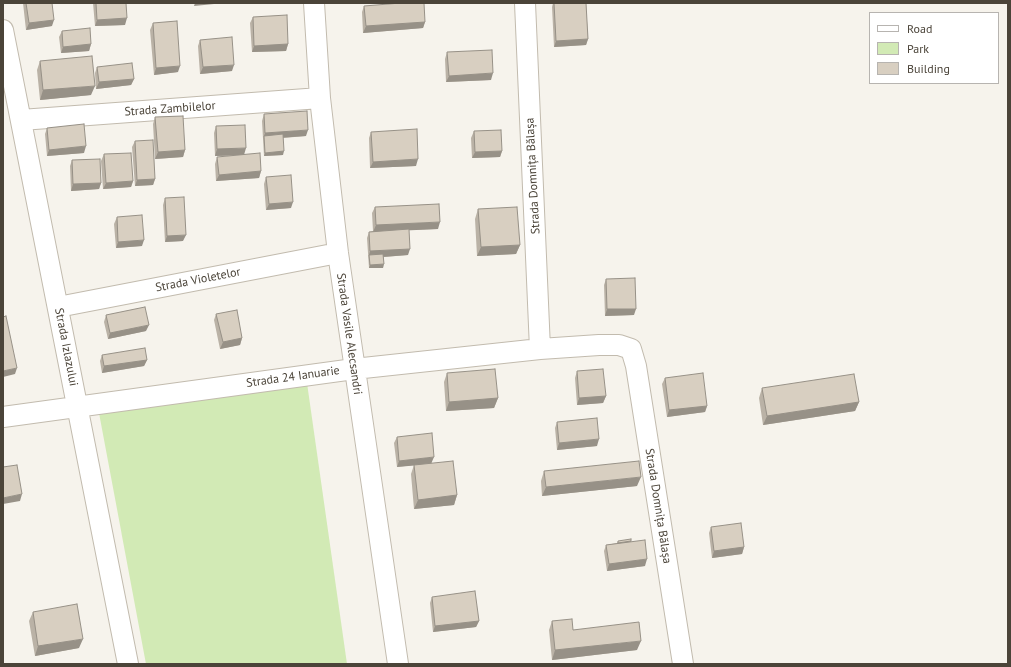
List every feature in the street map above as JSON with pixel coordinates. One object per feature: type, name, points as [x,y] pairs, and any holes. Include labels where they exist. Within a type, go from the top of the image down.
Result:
[{"type":"street","name":"Strada Vasile Alecsandri","points":[[314,3],[320,98],[338,252],[398,664]]},
{"type":"street","name":"Strada Domnița Bălașa","points":[[525,3],[540,349]]},
{"type":"street","name":"Strada Izlazului","points":[[3,30],[128,664]]},
{"type":"street","name":"Strada Zambilelor","points":[[20,120],[320,98]]},
{"type":"street","name":"Strada Violetelor","points":[[58,307],[338,252]]},
{"type":"street","name":"Strada 24 Ianuarie","points":[[3,417],[354,369],[540,349],[619,345],[631,349]]},
{"type":"street","name":"Strada Domnița Bălașa","points":[[631,349],[636,366],[683,664]]},
{"type":"green space","points":[[307,383],[347,664],[146,664],[99,413]]},
{"type":"building","points":[[26,3],[52,3],[54,20],[29,23]]},
{"type":"building","points":[[96,3],[126,3],[127,18],[97,20]]},
{"type":"building","points":[[424,3],[425,22],[366,26],[364,6]]},
{"type":"building","points":[[554,3],[586,3],[588,39],[556,41]]},
{"type":"building","points":[[287,15],[288,44],[254,46],[253,17]]},
{"type":"building","points":[[177,21],[180,66],[156,68],[153,23]]},
{"type":"building","points":[[90,28],[91,44],[63,47],[62,31]]},
{"type":"building","points":[[232,37],[234,65],[203,67],[200,40]]},
{"type":"building","points":[[492,50],[493,73],[449,76],[447,52]]},
{"type":"building","points":[[92,56],[95,86],[43,90],[40,61]]},
{"type":"building","points":[[132,63],[134,79],[99,82],[97,67]]},
{"type":"building","points":[[307,111],[308,130],[265,133],[264,114]]},
{"type":"building","points":[[183,116],[185,150],[158,152],[155,117]]},
{"type":"building","points":[[84,124],[86,146],[49,150],[47,128]]},
{"type":"building","points":[[245,125],[246,148],[217,149],[216,126]]},
{"type":"building","points":[[417,129],[418,159],[373,162],[371,132]]},
{"type":"building","points":[[501,130],[502,151],[475,152],[474,131]]},
{"type":"building","points":[[283,134],[284,151],[265,153],[264,136]]},
{"type":"building","points":[[153,140],[155,179],[137,180],[135,141]]},
{"type":"building","points":[[131,153],[133,181],[106,183],[104,154]]},
{"type":"building","points":[[260,153],[261,171],[219,175],[217,157]]},
{"type":"building","points":[[100,159],[101,183],[73,184],[72,160]]},
{"type":"building","points":[[291,175],[293,202],[269,204],[266,177]]},
{"type":"building","points":[[184,197],[186,235],[167,236],[165,198]]},
{"type":"building","points":[[439,204],[440,222],[376,225],[375,207]]},
{"type":"building","points":[[517,207],[520,245],[481,247],[478,209]]},
{"type":"building","points":[[142,215],[144,240],[118,242],[117,217]]},
{"type":"building","points":[[409,229],[410,249],[370,251],[369,232]]},
{"type":"building","points":[[383,254],[384,264],[370,265],[369,255]]},
{"type":"building","points":[[635,278],[636,309],[607,309],[606,279]]},
{"type":"building","points":[[145,307],[149,325],[110,333],[106,315]]},
{"type":"building","points":[[237,310],[242,338],[223,342],[216,314]]},
{"type":"building","points":[[6,316],[17,368],[3,371],[3,317]]},
{"type":"building","points":[[145,348],[147,360],[104,366],[102,355]]},
{"type":"building","points":[[495,369],[498,398],[449,402],[447,373]]},
{"type":"building","points":[[603,369],[606,396],[579,398],[577,371]]},
{"type":"building","points":[[703,373],[707,406],[669,410],[665,378]]},
{"type":"building","points":[[854,374],[859,402],[767,416],[762,388]]},
{"type":"building","points":[[597,418],[599,439],[559,443],[557,422]]},
{"type":"building","points":[[432,433],[434,457],[399,461],[397,437]]},
{"type":"building","points":[[453,461],[457,495],[418,500],[414,465]]},
{"type":"building","points":[[639,461],[641,477],[546,487],[544,471]]},
{"type":"building","points":[[17,465],[22,494],[3,498],[3,467]]},
{"type":"building","points":[[741,523],[744,547],[714,551],[711,527]]},
{"type":"building","points":[[631,539],[631,541],[618,543],[618,541]]},
{"type":"building","points":[[645,540],[647,559],[609,564],[606,545]]},
{"type":"building","points":[[475,591],[479,621],[435,626],[432,597]]},
{"type":"building","points":[[77,604],[83,639],[38,646],[33,612]]},
{"type":"building","points":[[572,619],[573,630],[639,622],[641,641],[555,650],[552,621]]}]
